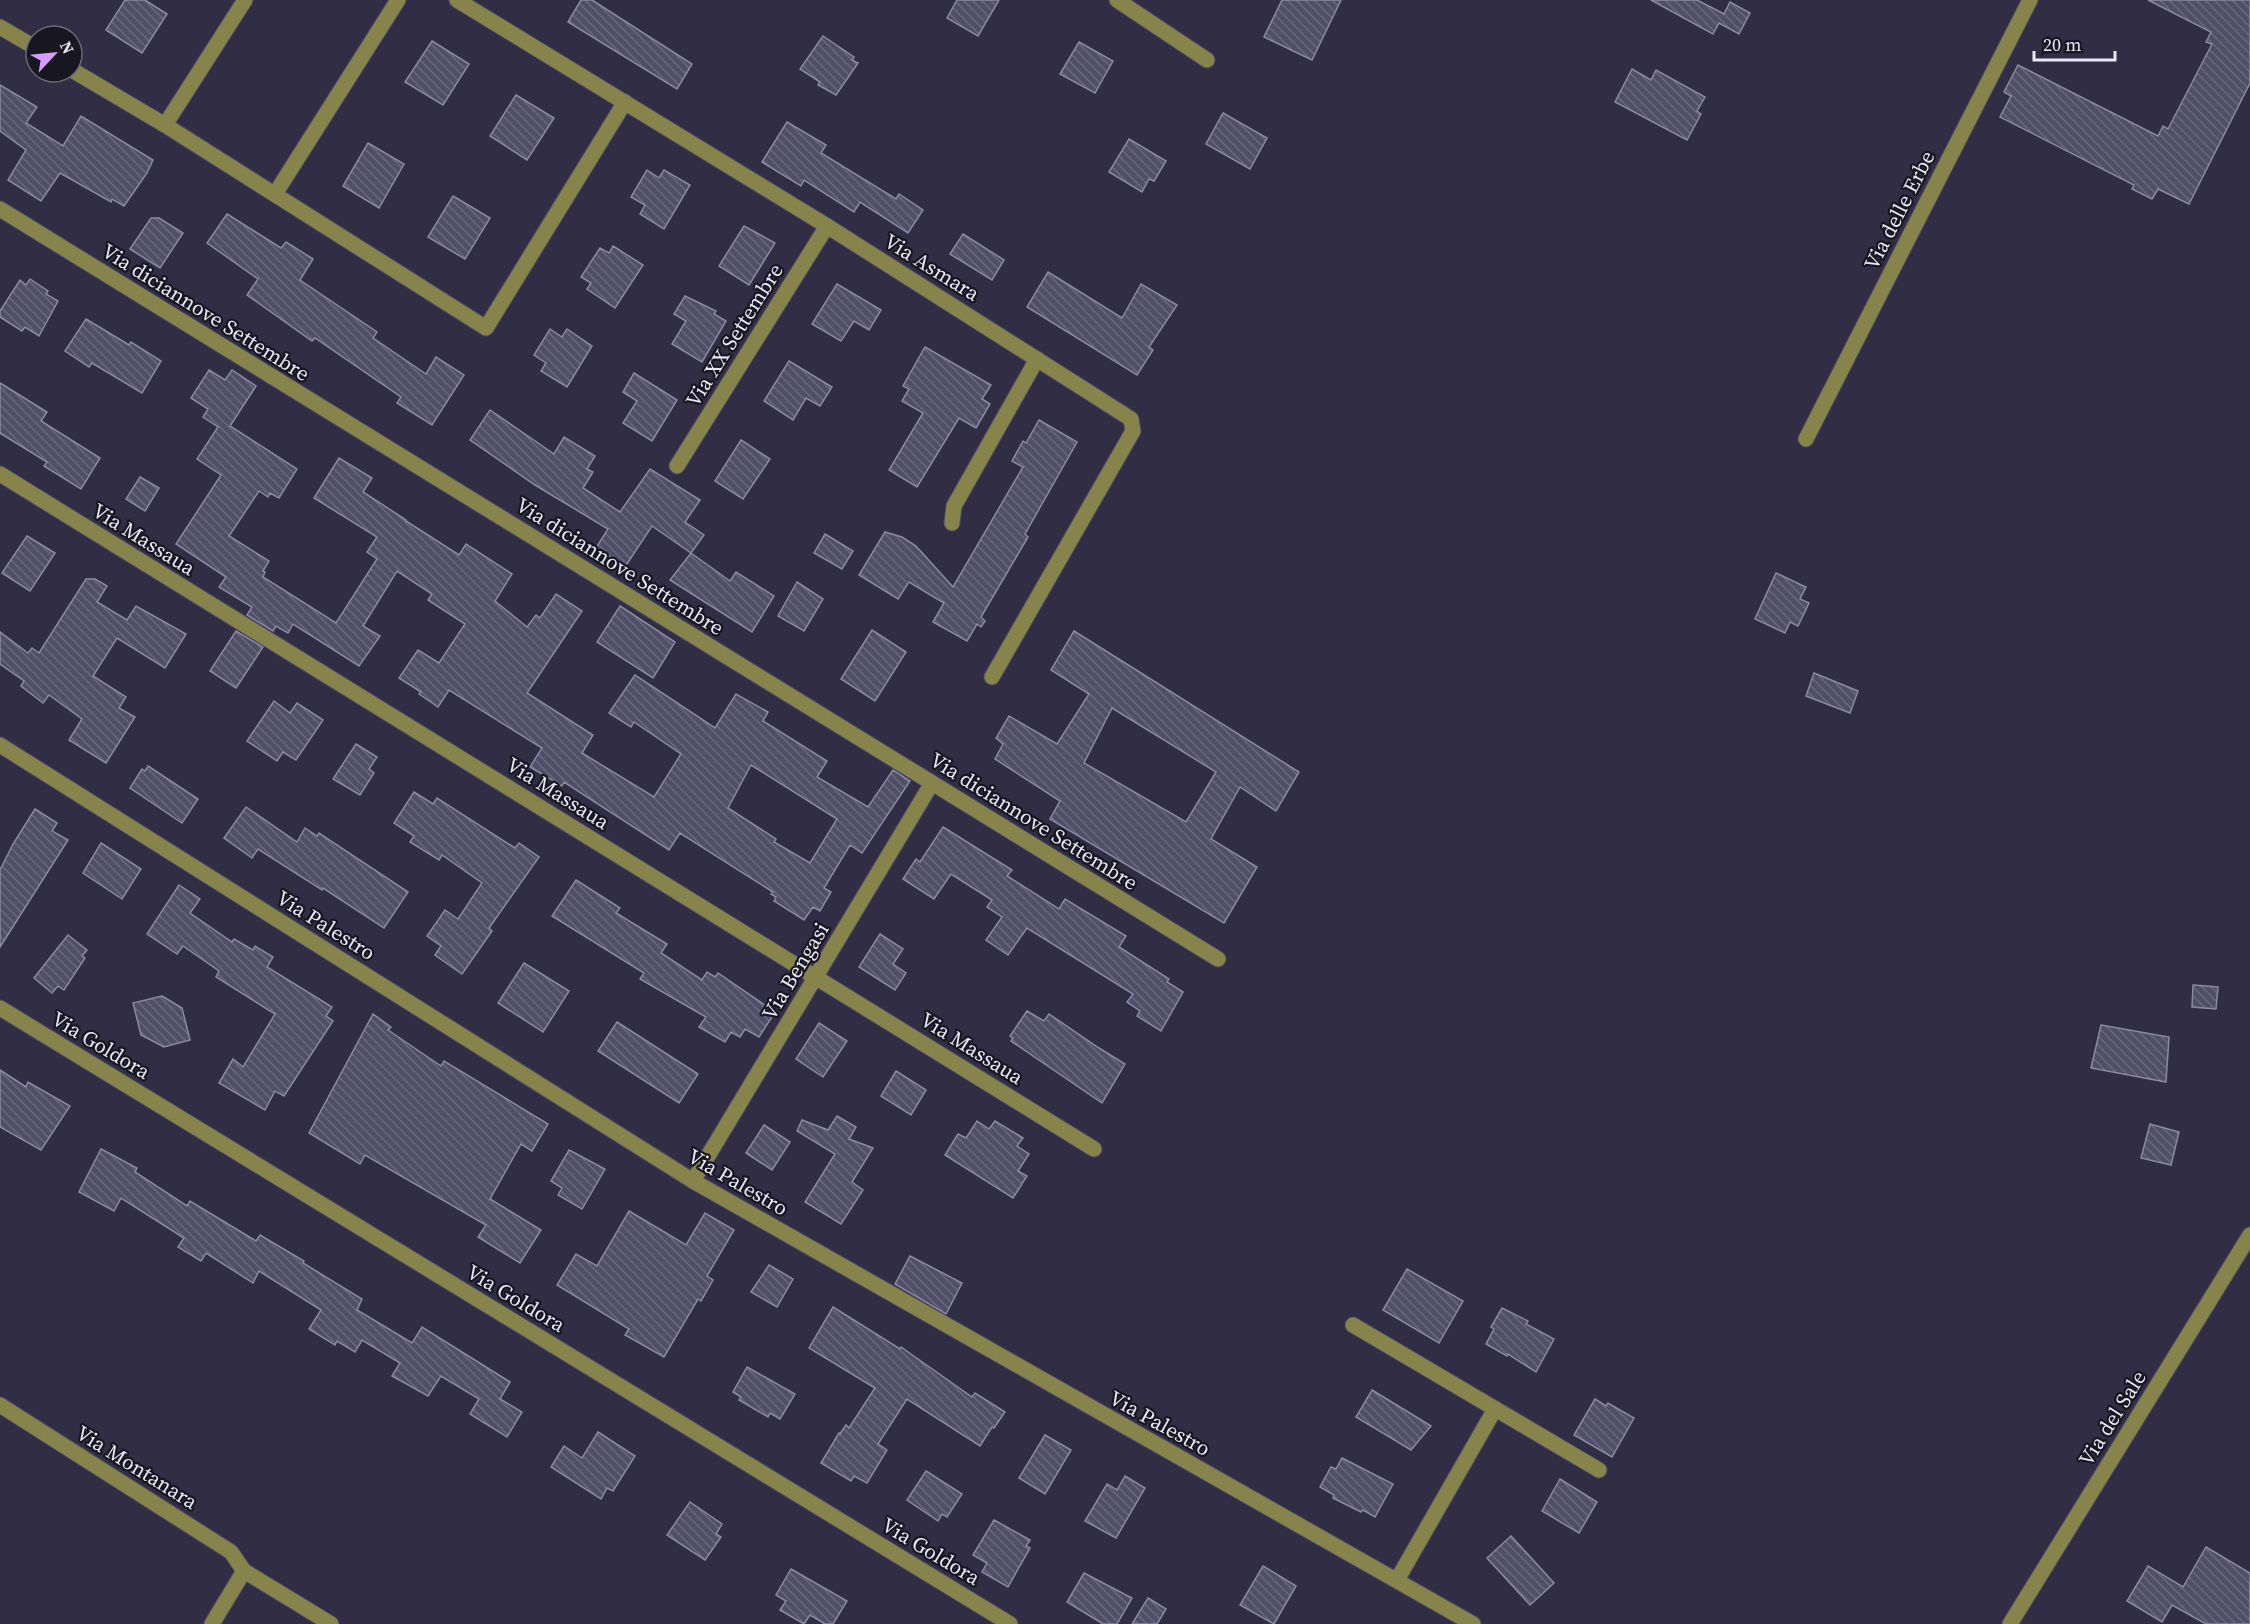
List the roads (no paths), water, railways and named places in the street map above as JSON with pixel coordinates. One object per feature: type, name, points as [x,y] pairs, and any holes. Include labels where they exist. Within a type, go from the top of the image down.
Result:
[{"type":"street","points":[[165,124],[245,0]]},
{"type":"street","points":[[275,195],[398,0]]},
{"type":"street","name":"Via Asmara","points":[[457,0],[827,226],[1131,419],[1133,431],[993,677]]},
{"type":"street","points":[[1117,0],[1208,60]]},
{"type":"street","name":"Via delle Erbe","points":[[1806,439],[2030,0]]},
{"type":"street","points":[[0,27],[24,41]]},
{"type":"street","points":[[84,77],[165,124],[486,328],[625,102]]},
{"type":"street","name":"Via diciannove Settembre","points":[[0,209],[1218,959]]},
{"type":"street","name":"Via XX Settembre","points":[[677,466],[827,226]]},
{"type":"street","points":[[952,523],[954,506],[1038,359]]},
{"type":"street","name":"Via Massaua","points":[[0,474],[1094,1149]]},
{"type":"street","name":"Via Palestro","points":[[0,745],[693,1181],[1473,1624]]},
{"type":"street","name":"Via Bengasi","points":[[693,1181],[932,783]]},
{"type":"street","name":"Via Goldora","points":[[0,1008],[1010,1624]]},
{"type":"street","name":"Via del Sale","points":[[2010,1624],[2250,1235]]},
{"type":"street","points":[[1353,1325],[1599,1470]]},
{"type":"street","name":"Via Montanara","points":[[0,1405],[231,1552],[244,1571],[331,1624]]},
{"type":"street","points":[[1397,1580],[1496,1409]]},
{"type":"street","points":[[212,1624],[244,1571]]}]
